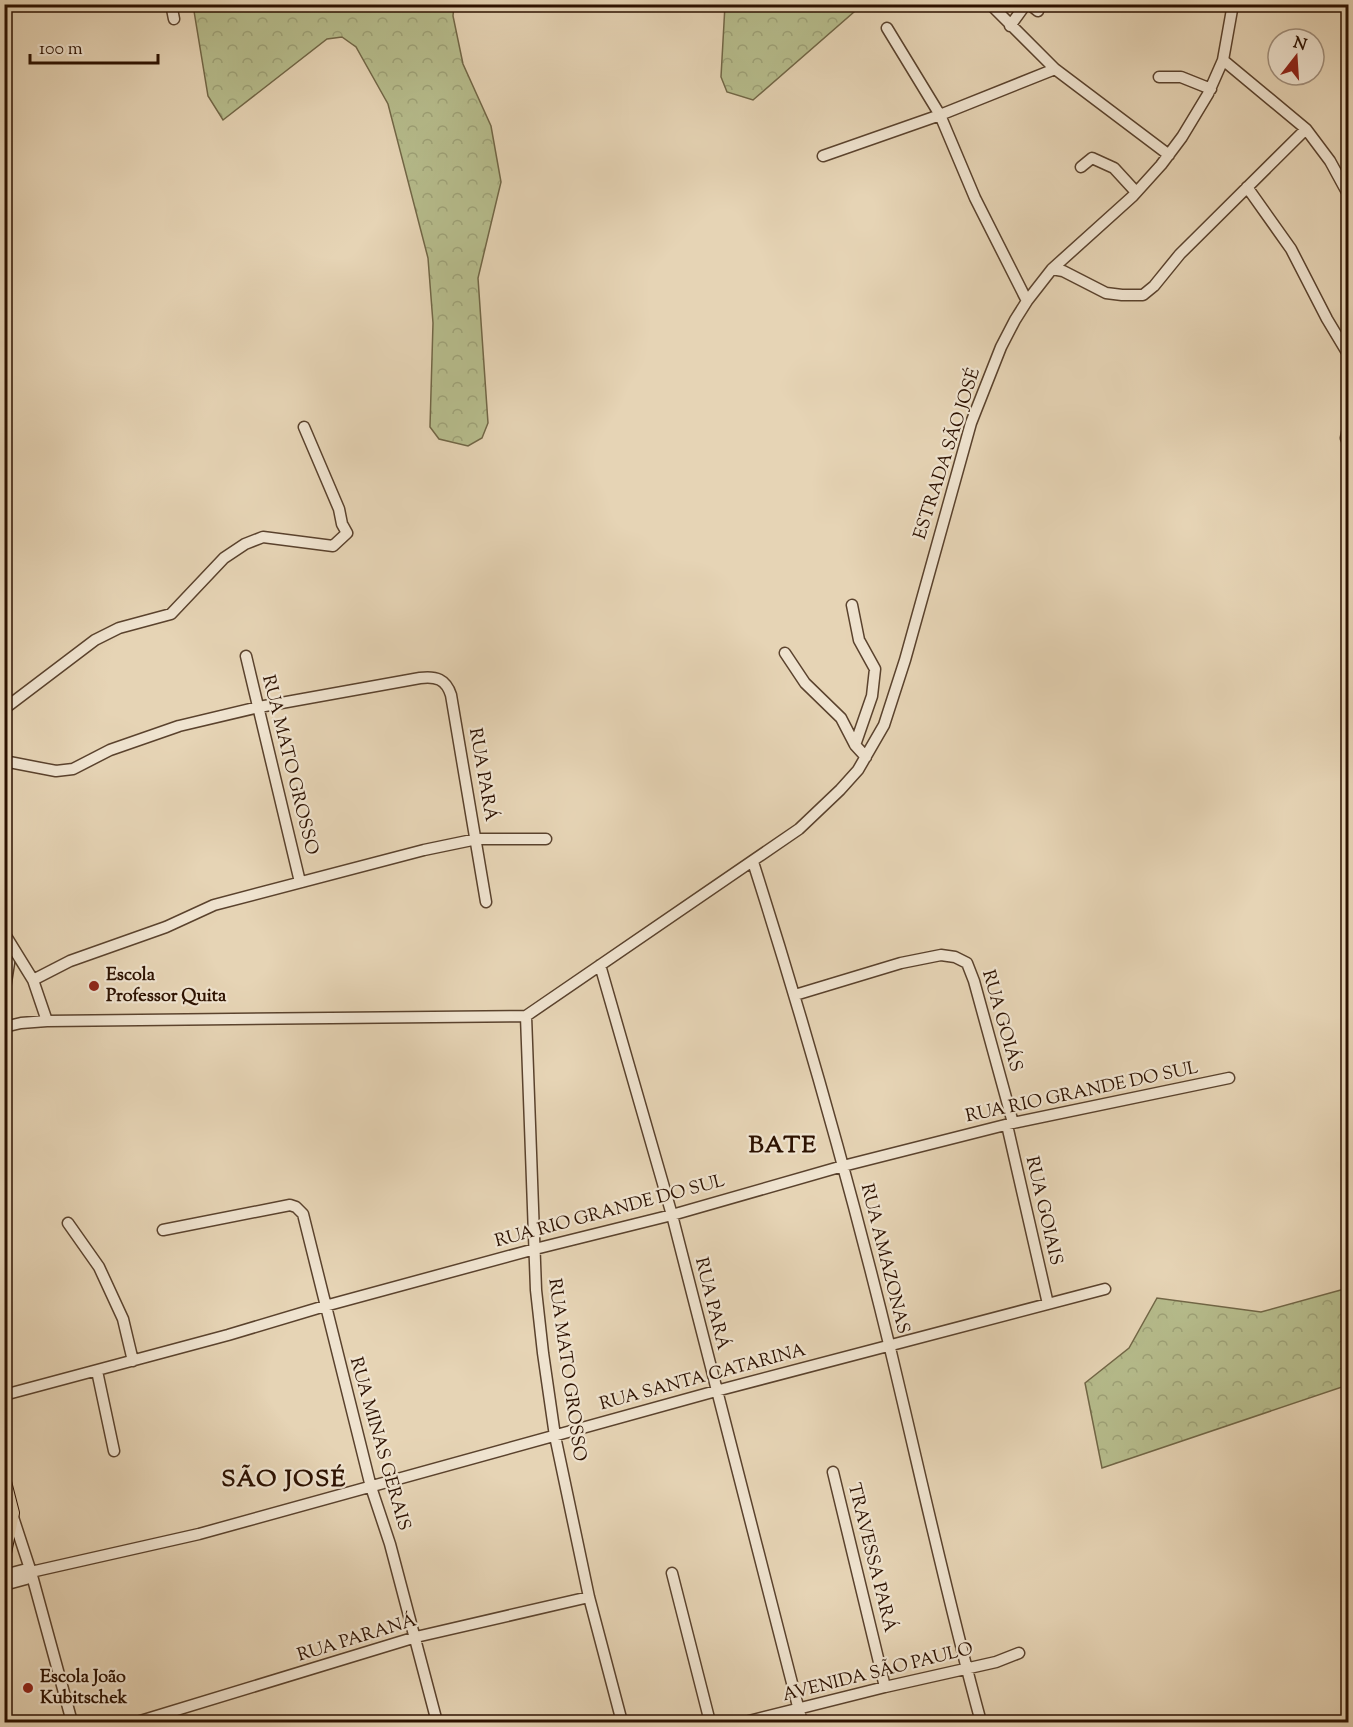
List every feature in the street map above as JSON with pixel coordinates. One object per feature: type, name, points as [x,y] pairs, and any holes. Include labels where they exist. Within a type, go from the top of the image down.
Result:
[{"type":"main road","points":[[4,1482],[12,1513],[4,1553]]},
{"type":"street","points":[[171,4],[174,19]]},
{"type":"street","points":[[990,4],[1055,69],[1168,155]]},
{"type":"street","points":[[1010,26],[1028,4],[1038,11],[1041,4]]},
{"type":"street","name":"ESTRADA SÃO JOSÉ","points":[[526,1016],[753,862],[806,823],[840,790],[866,757],[884,725],[905,660],[971,423],[1001,348],[1027,301],[1052,269],[1136,192],[1182,137],[1211,89],[1223,60],[1233,4]]},
{"type":"street","points":[[887,28],[940,116],[975,198],[1027,301]]},
{"type":"street","points":[[1223,60],[1306,129],[1330,161],[1348,194]]},
{"type":"street","points":[[823,156],[940,116],[1055,69]]},
{"type":"street","points":[[1159,77],[1181,77],[1211,89]]},
{"type":"street","points":[[1052,269],[1063,271],[1106,293],[1122,296],[1143,295],[1154,286],[1180,254],[1306,129]]},
{"type":"street","points":[[1081,167],[1092,158],[1114,168],[1136,192]]},
{"type":"street","points":[[1247,187],[1291,249],[1344,337],[1348,354]]},
{"type":"street","points":[[4,710],[95,640],[119,628],[171,614],[224,558],[245,544],[263,537],[333,546],[345,536],[347,533],[339,510],[304,427]]},
{"type":"street","points":[[1348,428],[1346,438],[1348,443]]},
{"type":"street","points":[[852,605],[859,640],[875,669],[872,696],[855,745]]},
{"type":"street","points":[[785,653],[805,683],[841,718],[855,745],[866,757]]},
{"type":"street","name":"RUA MATO GROSSO","points":[[246,656],[300,882]]},
{"type":"street","name":"RUA PARÁ","points":[[259,707],[420,678],[444,681],[448,685],[477,839],[486,902]]},
{"type":"street","points":[[4,761],[56,771],[73,769],[110,750],[179,726],[259,707]]},
{"type":"street","points":[[33,980],[70,962],[166,927],[214,905],[424,850],[477,839],[546,839]]},
{"type":"street","name":"RUA AMAZONAS","points":[[753,862],[795,995],[843,1166],[981,1722]]},
{"type":"street","points":[[4,933],[33,980],[46,1021]]},
{"type":"street","name":"RUA GOIÁS","points":[[795,995],[901,963],[934,956],[948,955],[967,963],[974,981],[1010,1124]]},
{"type":"street","points":[[4,956],[9,963],[4,995]]},
{"type":"street","name":"RUA PARÁ","points":[[600,965],[672,1215],[802,1722]]},
{"type":"street","points":[[4,1027],[46,1021],[526,1016]]},
{"type":"street","name":"RUA MATO GROSSO","points":[[526,1016],[539,1321],[555,1436],[589,1597],[621,1722]]},
{"type":"street","name":"RUA RIO GRANDE DO SUL","points":[[4,1395],[228,1335],[535,1248],[672,1215],[843,1166],[1010,1124],[1229,1078]]},
{"type":"street","name":"RUA GOIAIS","points":[[1010,1124],[1048,1304]]},
{"type":"street","name":"RUA MINAS GERAIS","points":[[163,1230],[290,1205],[303,1214],[372,1487],[416,1637],[437,1722]]},
{"type":"street","points":[[68,1223],[99,1268],[123,1319],[133,1361]]},
{"type":"street","name":"RUA SANTA CATARINA","points":[[4,1575],[23,1570],[31,1572],[199,1534],[716,1391],[1105,1289]]},
{"type":"street","points":[[97,1371],[114,1451]]},
{"type":"street","name":"TRAVESSA PARÁ","points":[[833,1472],[885,1687]]},
{"type":"street","points":[[12,1513],[31,1572],[72,1722]]},
{"type":"street","name":"RUA SANTA CATARINA","points":[[4,1585],[26,1579],[31,1572]]},
{"type":"street","points":[[672,1573],[710,1722]]},
{"type":"street","name":"RUA PARANÁ","points":[[137,1722],[416,1637],[589,1597]]},
{"type":"street","name":"AVENIDA SÃO PAULO","points":[[745,1722],[996,1662],[1019,1653]]},
{"type":"green space","points":[[725,4],[862,5],[753,100],[727,92],[721,77]]},
{"type":"green space","points":[[193,5],[454,5],[453,16],[463,64],[491,126],[501,182],[478,278],[488,423],[482,438],[468,446],[439,439],[430,427],[433,323],[428,258],[388,104],[356,47],[342,37],[327,39],[223,120],[208,96]]},
{"type":"green space","points":[[1348,1288],[1348,1385],[1102,1468],[1085,1383],[1129,1348],[1157,1298],[1261,1312]]},
{"type":"place","name":"Escola Professor Quita","points":[[94,986]]},
{"type":"place","name":"Escola João Kubitschek","points":[[28,1688]]},
{"type":"district","name":"BATE","points":[[783,1146]]},
{"type":"district","name":"SÃO JOSÉ","points":[[284,1480]]}]
